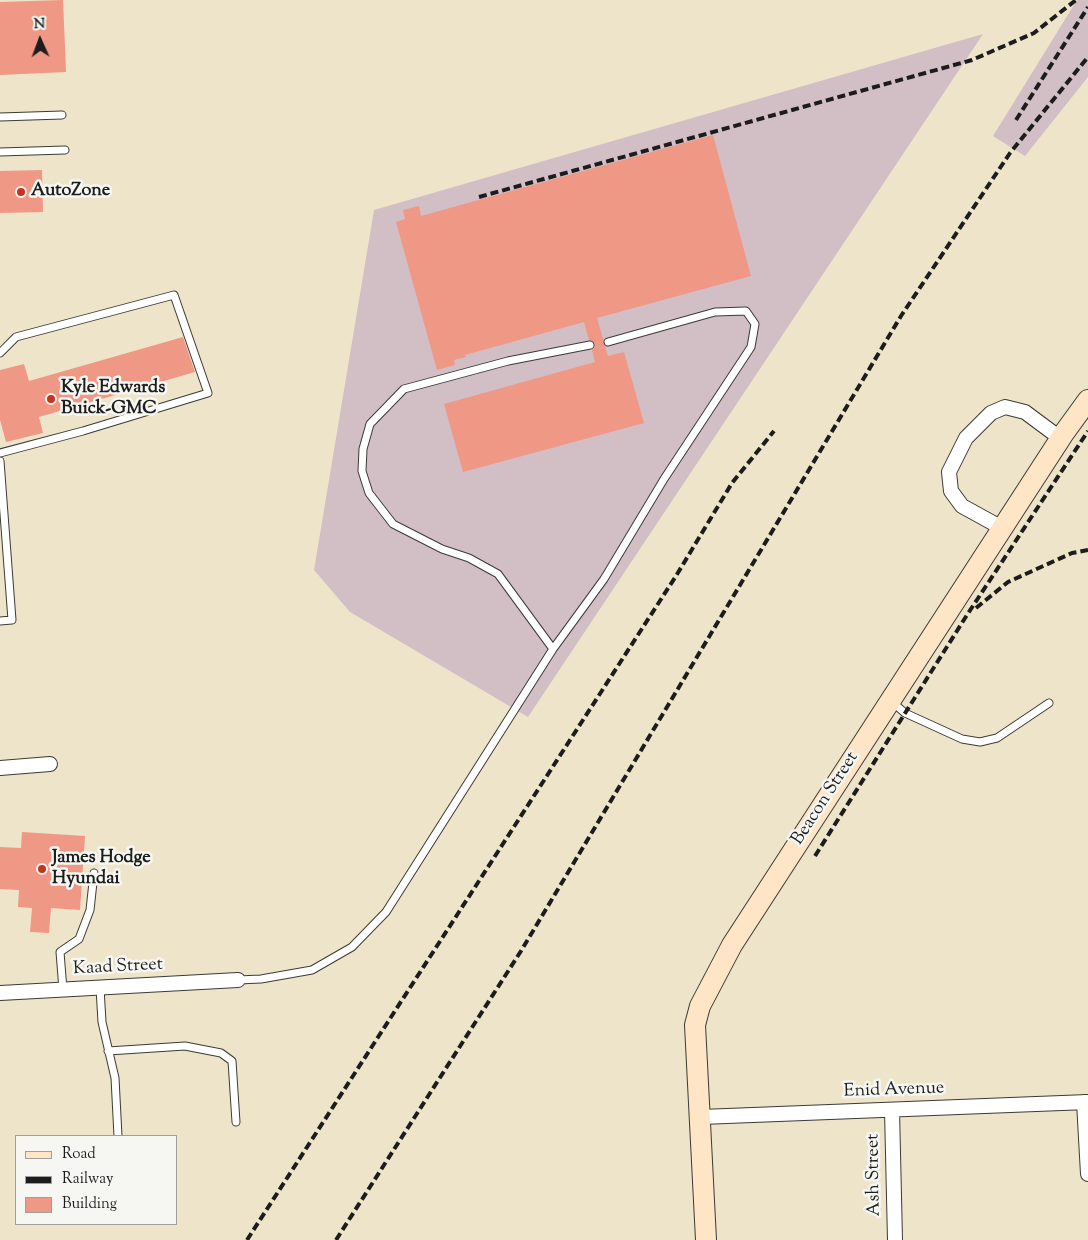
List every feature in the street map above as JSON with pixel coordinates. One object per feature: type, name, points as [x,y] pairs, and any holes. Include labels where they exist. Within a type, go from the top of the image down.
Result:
[{"type":"street","name":"Beacon Street","points":[[706,1240],[695,1026],[700,1006],[732,945],[1060,438],[1088,400]]},
{"type":"street","points":[[1002,528],[962,506],[951,492],[949,472],[966,438],[991,413],[1005,407],[1025,412],[1060,438]]},
{"type":"street","points":[[0,768],[50,764]]},
{"type":"street","name":"Kaad Street","points":[[0,993],[238,980]]},
{"type":"street","points":[[1086,1102],[1088,1174]]},
{"type":"street","name":"Enid Avenue","points":[[701,1117],[1086,1102]]},
{"type":"street","name":"Ash Street","points":[[892,1110],[895,1240]]},
{"type":"lane","points":[[0,117],[62,115]]},
{"type":"lane","points":[[0,152],[65,150]]},
{"type":"lane","points":[[0,353],[16,337],[174,295],[208,393],[83,431],[0,453]]},
{"type":"lane","points":[[238,980],[261,979],[312,970],[352,947],[386,912],[553,648],[604,579],[664,480],[751,347],[755,324],[746,310],[715,312],[608,342]]},
{"type":"lane","points":[[553,648],[498,574],[469,558],[442,549],[393,524],[369,493],[362,471],[362,449],[370,424],[404,389],[508,361],[590,345]]},
{"type":"lane","points":[[0,461],[12,620],[0,621]]},
{"type":"lane","points":[[890,700],[905,713],[962,738],[980,742],[997,738],[1049,704]]},
{"type":"lane","points":[[63,990],[60,952],[79,939],[90,910],[94,873]]},
{"type":"lane","points":[[100,988],[102,1022],[115,1078],[118,1135]]},
{"type":"lane","points":[[108,1051],[185,1046],[221,1054],[232,1061],[236,1122]]},
{"type":"shaded area","points":[[1077,0],[1088,0],[1088,77],[1025,156],[993,136]]},
{"type":"shaded area","points":[[983,34],[528,717],[350,612],[314,570],[374,210]]},
{"type":"building","points":[[63,0],[66,72],[0,75],[0,2]]},
{"type":"building","points":[[713,135],[751,276],[597,318],[608,356],[624,352],[644,423],[463,472],[444,404],[595,362],[592,350],[595,344],[589,340],[584,322],[465,355],[466,357],[454,360],[455,365],[437,370],[396,222],[405,219],[403,210],[419,206],[421,216]]},
{"type":"building","name":"AutoZone","points":[[42,170],[43,212],[0,213],[0,171]]},
{"type":"building","name":"Kyle Edwards Buick-GMC","points":[[183,337],[195,372],[39,417],[43,433],[6,442],[0,420],[0,370],[24,364],[29,381]]},
{"type":"building","name":"James Hodge Hyundai","points":[[22,832],[85,836],[80,910],[51,908],[49,933],[30,932],[32,908],[18,907],[19,890],[0,889],[0,847],[21,848]]},
{"type":"railway","points":[[479,197],[972,60],[1034,33],[1076,0]]},
{"type":"railway","points":[[1016,120],[1088,7]]},
{"type":"railway","points":[[336,1240],[521,951],[901,316],[1010,153],[1088,57]]},
{"type":"railway","points":[[247,1240],[676,576],[732,483],[774,431]]},
{"type":"railway","points":[[815,856],[967,615],[1088,431]]},
{"type":"railway","points":[[976,608],[1008,582],[1072,553],[1088,550]]},
{"type":"place","name":"AutoZone","points":[[21,192]]},
{"type":"place","name":"Kyle Edwards Buick-GMC","points":[[51,399]]},
{"type":"place","name":"James Hodge Hyundai","points":[[42,869]]}]
